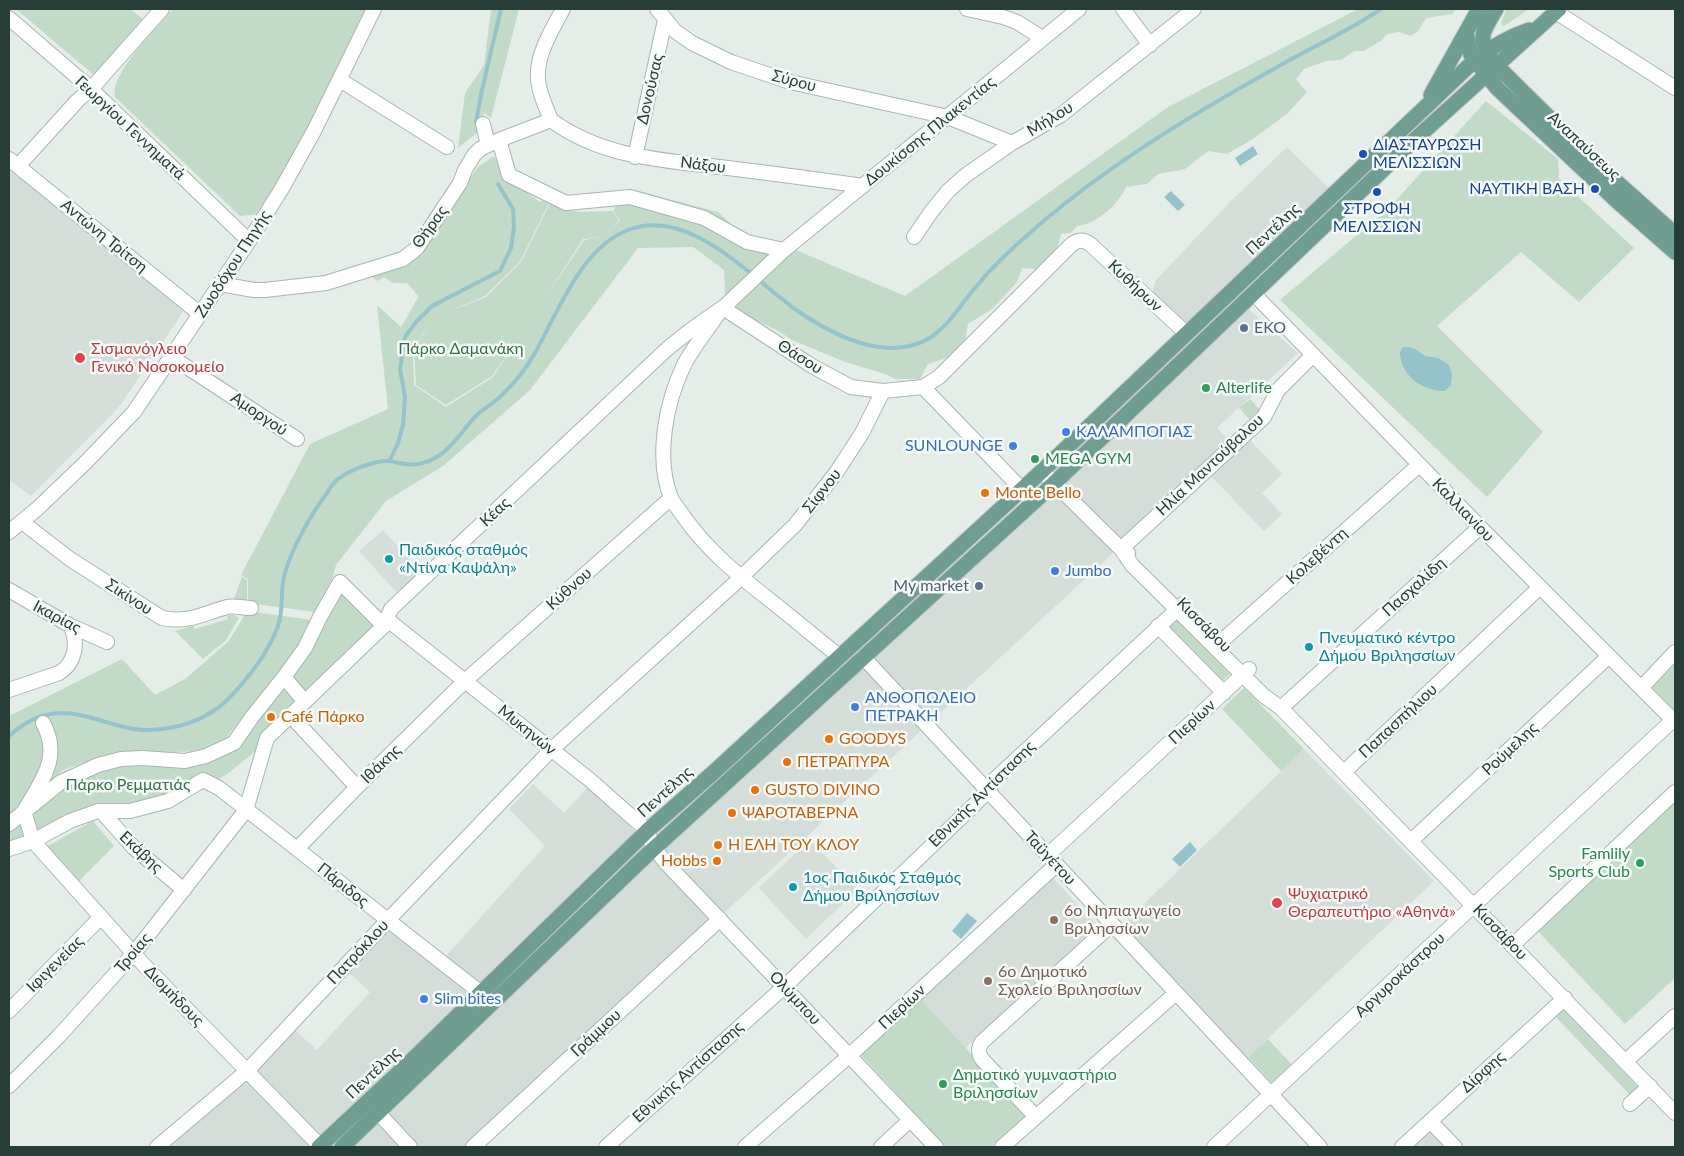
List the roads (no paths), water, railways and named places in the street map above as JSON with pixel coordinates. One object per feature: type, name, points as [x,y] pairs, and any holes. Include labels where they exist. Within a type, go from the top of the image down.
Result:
[{"type":"main road","points":[[1422,112],[1479,9]]},
{"type":"main road","points":[[1487,50],[1482,41],[1482,35],[1496,9]]},
{"type":"main road","name":"Πεντέλης","points":[[342,1147],[654,848],[1034,502],[1411,143],[1490,69],[1557,10]]},
{"type":"main road","name":"Πεντέλης","points":[[319,1147],[647,832],[1042,471],[1475,60],[1487,50],[1511,36],[1538,27]]},
{"type":"main road","name":"Αναπαύσεως","points":[[1466,33],[1469,50],[1475,60],[1490,69],[1675,234]]},
{"type":"main road","name":"Αναπαύσεως","points":[[1487,50],[1490,69],[1497,88],[1617,201],[1675,252]]},
{"type":"street","points":[[13,163],[78,100],[91,90],[162,9]]},
{"type":"street","name":"Ζωοδόχου Πηγής","points":[[9,532],[86,462],[134,412],[281,190],[314,131],[374,9]]},
{"type":"street","points":[[551,120],[538,86],[538,68],[542,50],[563,9]]},
{"type":"street","points":[[967,9],[1017,22],[1042,38]]},
{"type":"street","name":"Δουκίσσης Πλακεντίας","points":[[724,307],[783,251],[1042,38],[1080,9]]},
{"type":"street","points":[[1123,9],[1150,45]]},
{"type":"street","name":"Μήλου","points":[[914,237],[948,191],[966,175],[1012,142],[1061,115],[1194,9]]},
{"type":"street","points":[[1557,10],[1672,83]]},
{"type":"street","name":"Σύρου","points":[[661,14],[675,32],[692,43],[731,62],[790,82],[948,117],[1012,142]]},
{"type":"street","name":"Δονούσας","points":[[635,157],[661,14]]},
{"type":"street","name":"Γεωργίου Γεννηματά","points":[[9,18],[91,90],[249,241]]},
{"type":"street","points":[[340,80],[447,147]]},
{"type":"street","name":"Θήρας","points":[[220,284],[266,290],[326,284],[403,259],[417,248],[460,183],[474,155],[480,149],[551,120]]},
{"type":"street","name":"Νάξου","points":[[551,120],[586,141],[635,157],[863,186]]},
{"type":"street","points":[[483,124],[509,175],[566,203],[630,197],[704,218],[747,242],[783,251]]},
{"type":"street","name":"Αντώνη Τρίτση","points":[[13,163],[200,314]]},
{"type":"street","name":"Κυθήρων","points":[[924,387],[939,376],[1076,241],[1081,240],[1090,244],[1187,334]]},
{"type":"street","name":"Καλλιανίου","points":[[1254,294],[1419,465],[1674,721]]},
{"type":"street","points":[[724,307],[686,362],[673,394],[664,426],[663,452],[666,478],[672,498],[693,530],[741,577],[839,656]]},
{"type":"street","name":"Κέας","points":[[244,804],[267,738],[387,623],[391,610],[667,348],[724,307]]},
{"type":"street","name":"Θάσου","points":[[724,307],[838,380],[852,387],[883,391]]},
{"type":"street","points":[[667,348],[686,362]]},
{"type":"street","name":"Ηλία Μαντούβαλου","points":[[1121,549],[1264,418],[1278,390],[1313,355]]},
{"type":"street","name":"Αμοργού","points":[[170,356],[297,439]]},
{"type":"street","points":[[883,391],[924,387],[1034,502]]},
{"type":"street","name":"Σίφνου","points":[[551,750],[741,577],[795,524],[836,473],[862,433],[883,391]]},
{"type":"street","name":"Κολεβέντη","points":[[1218,645],[1419,465]]},
{"type":"street","points":[[1042,471],[1054,483]]},
{"type":"street","name":"Κισσάβου","points":[[1054,483],[1121,549],[1138,560],[1180,607],[1246,672],[1264,696],[1281,708],[1650,1086],[1672,1104]]},
{"type":"street","name":"Κύθνου","points":[[466,680],[672,498]]},
{"type":"street","name":"Σικίνου","points":[[22,522],[70,559],[162,618],[177,621],[229,607],[251,608]]},
{"type":"street","name":"Πασχαλίδη","points":[[1281,708],[1480,527]]},
{"type":"street","name":"Μυκηνών","points":[[284,677],[305,648],[340,582],[387,623],[466,680],[590,780],[647,832],[654,848]]},
{"type":"street","name":"Παπασπήλιου","points":[[1344,772],[1540,587]]},
{"type":"street","name":"Ικαρίας","points":[[9,590],[72,626],[107,642]]},
{"type":"street","name":"Εθνικής Αντίστασης","points":[[606,1147],[784,987],[988,790],[995,778],[1180,607]]},
{"type":"street","points":[[9,690],[59,673],[66,668],[71,661],[75,649],[75,636],[72,626]]},
{"type":"street","points":[[1158,626],[1224,693]]},
{"type":"street","points":[[1641,688],[1675,652]]},
{"type":"street","name":"Ρούμελης","points":[[1411,841],[1609,656]]},
{"type":"street","name":"Ταϋγέτου","points":[[863,657],[1320,1147]]},
{"type":"street","name":"Πιερίων","points":[[744,1147],[849,1056],[1246,672]]},
{"type":"street","points":[[9,824],[61,782],[98,765],[142,758],[185,761],[206,756],[234,743],[268,695],[284,677],[305,702]]},
{"type":"street","name":"Ιθάκης","points":[[297,849],[466,680]]},
{"type":"street","points":[[290,716],[357,787]]},
{"type":"street","points":[[249,721],[267,738]]},
{"type":"street","name":"Αργυροκάστρου","points":[[1214,1147],[1674,721]]},
{"type":"street","points":[[33,841],[24,811],[48,769],[51,749],[50,736],[43,723]]},
{"type":"street","name":"Πατρόκλου","points":[[157,1147],[247,1071],[551,750]]},
{"type":"street","points":[[9,849],[33,841],[70,821],[101,811],[130,811],[168,801],[203,780],[196,758]]},
{"type":"street","name":"Πάριδος","points":[[203,780],[244,804],[297,849],[481,993]]},
{"type":"street","points":[[1512,945],[1675,792]]},
{"type":"street","name":"Τροίας","points":[[9,1086],[59,1036],[134,953],[184,890],[244,804]]},
{"type":"street","name":"Εκάβης","points":[[101,811],[134,848],[184,890]]},
{"type":"street","name":"Διομήδους","points":[[33,841],[143,964],[319,1147]]},
{"type":"street","name":"Ολύμπου","points":[[654,848],[936,1147]]},
{"type":"street","name":"Ιφιγενείας","points":[[9,1011],[102,917]]},
{"type":"street","name":"Γράμμου","points":[[473,1147],[720,919]]},
{"type":"street","points":[[1036,1117],[981,1058],[979,1047],[982,1042],[1112,924]]},
{"type":"street","points":[[1002,1147],[1176,994]]},
{"type":"street","name":"Δίρφης","points":[[1402,1147],[1565,998]]},
{"type":"street","points":[[1626,1060],[1675,1016]]},
{"type":"street","points":[[1630,1104],[1650,1086]]},
{"type":"street","points":[[368,1102],[417,1147]]},
{"type":"street","points":[[380,1112],[410,1147]]},
{"type":"street","points":[[881,1147],[910,1120]]},
{"type":"street","points":[[1430,1121],[1455,1147]]},
{"type":"water","points":[[1253,146],[1258,154],[1240,166],[1235,158]]},
{"type":"water","points":[[1171,191],[1185,205],[1178,211],[1164,197]]},
{"type":"water","points":[[1403,347],[1415,349],[1425,356],[1438,358],[1449,365],[1452,374],[1451,385],[1445,391],[1437,391],[1414,381],[1408,375],[1401,360],[1400,352]]},
{"type":"water","points":[[1190,842],[1197,850],[1180,867],[1172,859]]},
{"type":"water","points":[[967,913],[977,921],[961,939],[952,931]]},
{"type":"waterway","points":[[476,122],[501,9]]},
{"type":"waterway","points":[[9,736],[27,723],[48,714],[75,714],[132,729],[156,730],[179,726],[200,719],[219,707],[249,675],[269,646],[280,621],[283,582],[289,560],[307,524],[333,484],[348,473],[369,464],[383,461],[419,464],[432,460],[445,451],[476,416],[501,396],[523,372],[571,285],[596,252],[611,239],[628,230],[650,225],[673,228],[695,236],[716,247],[737,262],[792,307],[838,335],[877,347],[906,347],[930,338],[940,330],[1009,251],[1060,207],[1120,163],[1215,103],[1356,25],[1381,9]]},
{"type":"waterway","points":[[390,460],[398,443],[403,425],[405,397],[400,369],[405,337],[416,322],[432,306],[500,271],[511,248],[514,227],[513,209],[498,184]]},
{"type":"place","name":"ΔΙΑΣΤΑΥΡΩΣΗ ΜΕΛΙΣΣΙΩΝ","points":[[1363,154]]},
{"type":"place","name":"ΝΑΥΤΙΚΗ ΒΑΣΗ","points":[[1595,189]]},
{"type":"place","name":"ΣΤΡΟΦΗ ΜΕΛΙΣΣΙΩΝ","points":[[1377,192]]},
{"type":"place","name":"EKO","points":[[1244,328]]},
{"type":"place","name":"Σισμανόγλειο Γενικό Νοσοκομείο","points":[[80,358]]},
{"type":"place","name":"Alterlife","points":[[1206,388]]},
{"type":"place","name":"ΚΑΛΑΜΠΟΓΙΑΣ","points":[[1066,432]]},
{"type":"place","name":"SUNLOUNGE","points":[[1013,446]]},
{"type":"place","name":"ΜEGA GYM","points":[[1035,459]]},
{"type":"place","name":"Monte Bello","points":[[985,493]]},
{"type":"place","name":"Παιδικός σταθμός «Ντίνα Καψάλη»","points":[[389,559]]},
{"type":"place","name":"Jumbo","points":[[1055,571]]},
{"type":"place","name":"My market","points":[[979,586]]},
{"type":"place","name":"Πνευματικό κέντρο Δήμου Βριλησσίων","points":[[1309,647]]},
{"type":"place","name":"ΑΝΘΟΠΩΛΕΙΟ ΠΕΤΡΑΚΗ","points":[[855,707]]},
{"type":"place","name":"Café Πάρκο","points":[[271,717]]},
{"type":"place","name":"GOODYS","points":[[829,739]]},
{"type":"place","name":"ΠΕΤΡΑΠΥΡΑ","points":[[787,762]]},
{"type":"place","name":"GUSTO DIVINO","points":[[755,790]]},
{"type":"place","name":"ΨΑΡΟΤΑΒΕΡΝΑ","points":[[732,813]]},
{"type":"place","name":"Η ΕΛΗ ΤΟΥ ΚΛΟΥ","points":[[718,845]]},
{"type":"place","name":"Hobbs","points":[[717,861]]},
{"type":"place","name":"Famlily Sports Club","points":[[1640,863]]},
{"type":"place","name":"1ος Παιδικός Σταθμός Δήμου Βριλησσίων","points":[[793,887]]},
{"type":"place","name":"Ψυχιατρικό Θεραπευτήριο «Αθηνά»","points":[[1277,903]]},
{"type":"place","name":"6ο Νηπιαγωγείο Βριλησσίων","points":[[1054,920]]},
{"type":"place","name":"6ο Δημοτικό Σχολείο Βριλησσίων","points":[[988,981]]},
{"type":"place","name":"Slim bites","points":[[424,999]]},
{"type":"place","name":"Δημοτικό γυμναστήριο Βριλησσίων","points":[[943,1084]]},
{"type":"park label","name":"Πάρκο Δαμανάκη","points":[[461,349]]},
{"type":"park label","name":"Πάρκο Ρεμματιάς","points":[[128,785]]}]
